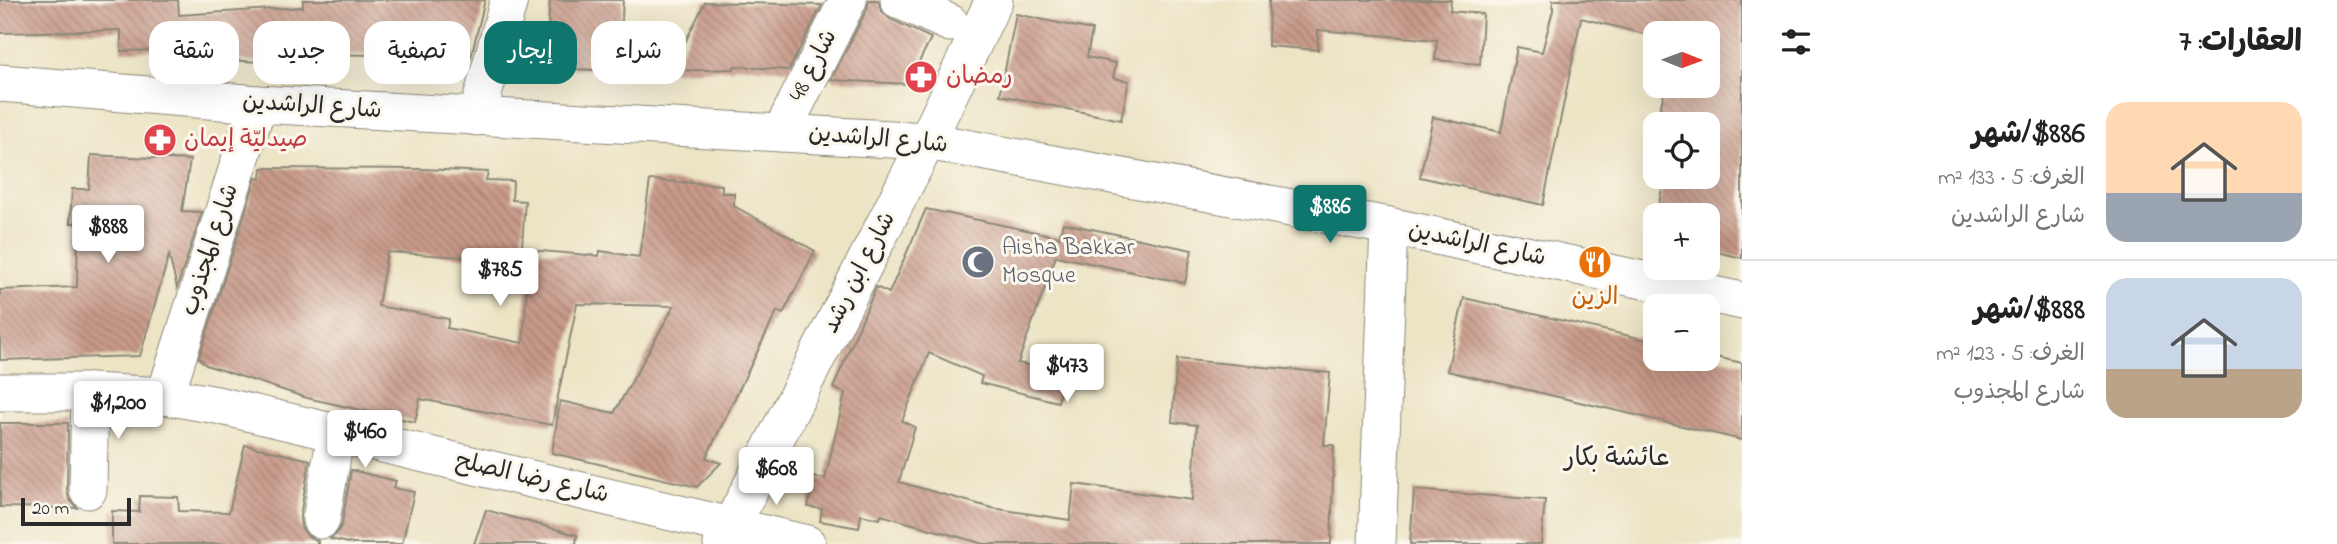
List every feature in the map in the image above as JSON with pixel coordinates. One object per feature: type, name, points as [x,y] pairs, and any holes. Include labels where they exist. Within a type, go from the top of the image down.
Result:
[{"type":"street","points":[[477,117],[509,0]]},
{"type":"street","name":"شارع 48","points":[[781,133],[848,0]]},
{"type":"street","points":[[899,0],[950,23]]},
{"type":"street","name":"شارع ابن رشد","points":[[727,535],[928,141],[994,0]]},
{"type":"street","name":"شارع الراشدين","points":[[0,83],[258,104],[928,141],[1389,226],[1742,301]]},
{"type":"street","name":"شارع المجذوب","points":[[164,396],[258,104]]},
{"type":"street","points":[[1377,544],[1389,226]]},
{"type":"street","name":"شارع رضا الصلح","points":[[0,392],[90,392],[164,396],[217,405],[727,535],[807,544]]},
{"type":"street","points":[[88,490],[90,392]]},
{"type":"street","points":[[321,520],[336,434]]},
{"type":"building","points":[[0,0],[178,0],[179,15],[303,7],[303,0],[485,0],[471,57],[470,21],[364,21],[364,55],[350,55],[350,21],[253,21],[253,62],[239,61],[239,21],[149,21],[149,51],[121,51],[121,30],[0,33]]},
{"type":"building","points":[[550,0],[623,0],[622,21],[591,21],[591,70],[577,69],[577,21],[548,21]]},
{"type":"building","points":[[869,0],[878,0],[882,12],[890,19],[931,38],[908,84],[831,80]]},
{"type":"building","points":[[1269,0],[1451,0],[1450,11],[1483,14],[1480,64],[1435,60],[1437,40],[1318,30],[1318,50],[1268,46]]},
{"type":"building","points":[[1553,0],[1742,0],[1742,258],[1720,253],[1720,203],[1659,203],[1662,189],[1720,189],[1720,112],[1659,112],[1663,98],[1720,98],[1720,21],[1643,21],[1643,34],[1581,18],[1543,205],[1420,177],[1433,117],[1501,132],[1517,47],[1542,52]]},
{"type":"building","points":[[705,2],[822,5],[789,70],[734,66],[734,69],[686,71],[686,41]]},
{"type":"building","points":[[1016,14],[1092,30],[1087,57],[1116,63],[1113,78],[1129,81],[1121,120],[1000,95]]},
{"type":"building","points":[[91,155],[190,160],[182,211],[202,212],[177,288],[169,255],[140,356],[0,360],[0,290],[77,287],[78,223],[70,223],[72,189],[89,189]]},
{"type":"building","points":[[262,168],[488,172],[486,180],[513,181],[512,200],[525,201],[521,261],[387,252],[378,306],[449,319],[447,328],[523,343],[530,250],[599,256],[600,251],[639,257],[650,180],[722,185],[722,193],[734,193],[734,206],[815,251],[783,314],[777,311],[706,458],[721,463],[697,487],[552,453],[560,401],[614,413],[674,306],[577,304],[552,425],[420,399],[415,422],[307,398],[206,365],[199,358],[256,178],[261,179]]},
{"type":"building","points":[[926,209],[1059,237],[1063,223],[1192,250],[1185,283],[1056,256],[1018,363],[1064,373],[1058,402],[980,383],[982,376],[929,353],[902,421],[915,427],[899,482],[992,508],[1070,520],[1074,484],[1192,500],[1197,425],[1172,422],[1177,359],[1330,373],[1324,445],[1334,445],[1331,544],[984,544],[881,515],[880,519],[861,515],[859,528],[820,521],[822,509],[808,507],[813,477],[825,479],[845,393],[833,388],[876,287],[889,293]]},
{"type":"building","points":[[1464,298],[1643,339],[1643,371],[1720,371],[1720,358],[1742,363],[1742,440],[1447,371]]},
{"type":"building","points":[[0,423],[68,423],[67,490],[69,499],[77,508],[0,507]]},
{"type":"building","points":[[245,445],[310,460],[300,516],[301,527],[308,536],[318,541],[318,544],[112,544],[112,511],[139,512],[140,496],[178,497],[179,511],[229,512]]},
{"type":"building","points":[[351,470],[396,481],[393,488],[414,492],[402,544],[353,544],[330,539],[342,524]]},
{"type":"building","points":[[1414,490],[1545,500],[1541,544],[1410,544]]},
{"type":"building","points":[[486,510],[577,535],[576,544],[474,544]]},
{"type":"place","name":"رمضان","points":[[921,77]]},
{"type":"place","name":"صيدليّة إيمان","points":[[160,140]]},
{"type":"place","name":"Aisha Bakkar Mosque","points":[[978,262]]},
{"type":"place","name":"الزين","points":[[1595,262]]},
{"type":"district","name":"عائشة بكار","points":[[1617,459]]}]
